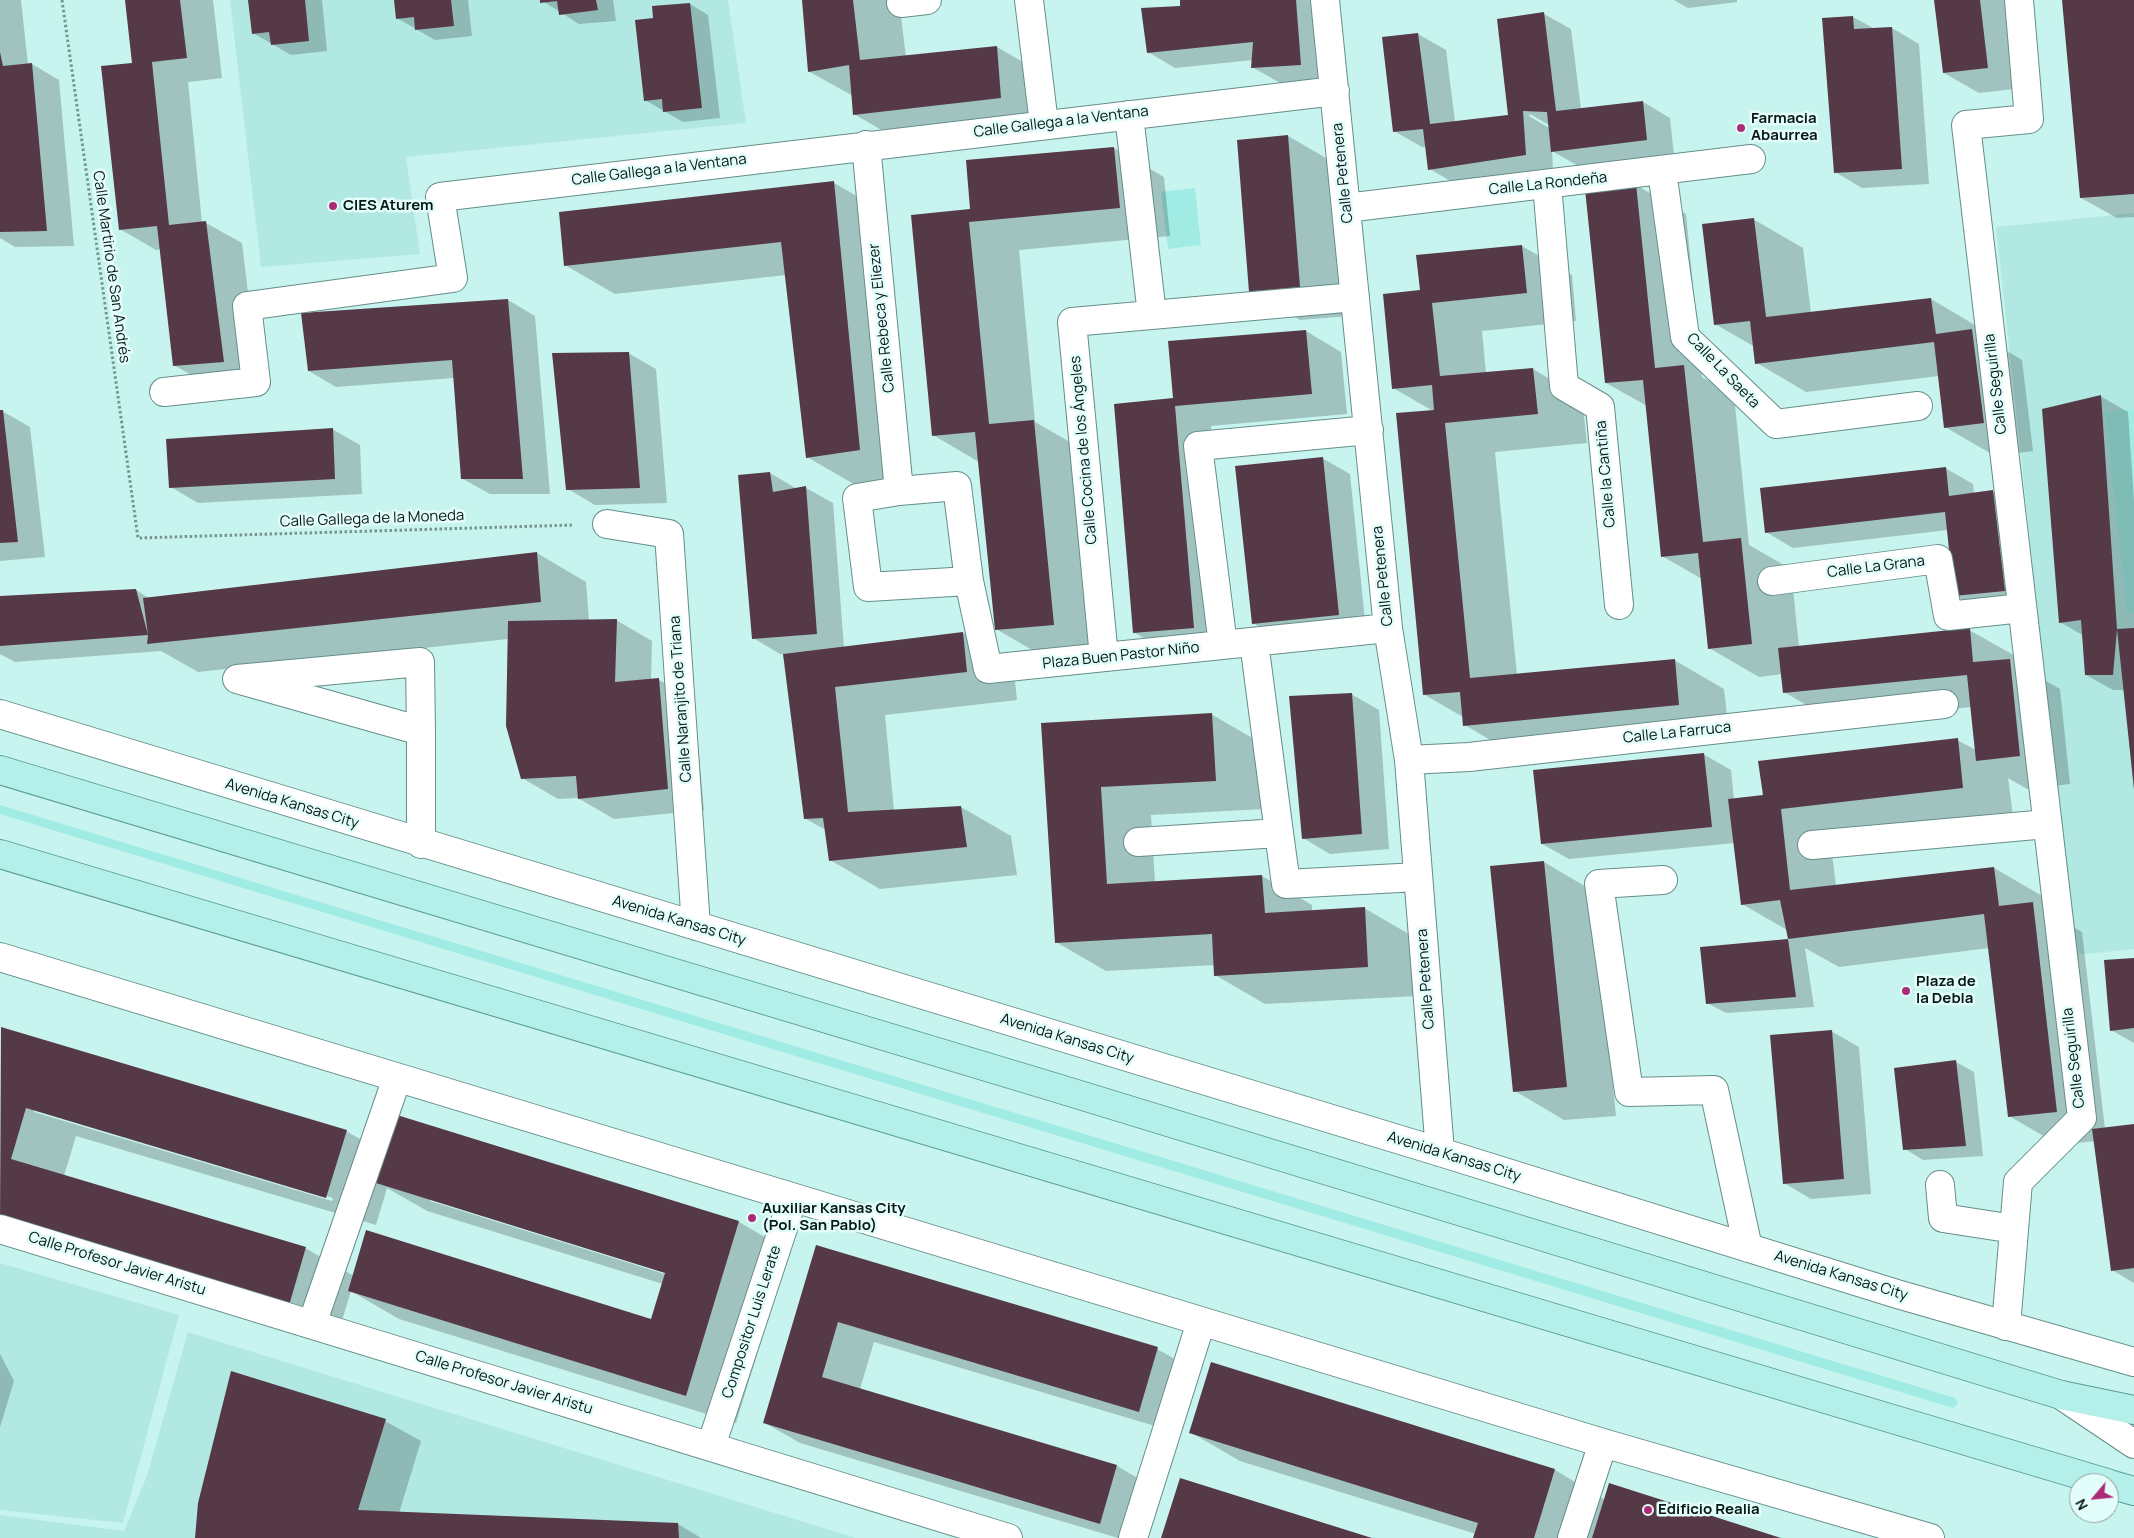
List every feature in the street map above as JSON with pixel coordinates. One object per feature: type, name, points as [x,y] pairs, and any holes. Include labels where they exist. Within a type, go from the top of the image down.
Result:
[{"type":"main road","points":[[0,770],[1079,1095],[2061,1396],[2134,1410]]},
{"type":"main road","points":[[0,854],[2074,1473]]},
{"type":"main road","points":[[2119,1486],[2134,1491]]},
{"type":"street","points":[[1029,0],[1044,124]]},
{"type":"street","name":"Calle Petenera","points":[[1326,0],[1388,628],[1409,760],[1440,1152]]},
{"type":"street","name":"Calle Seguirilla","points":[[2006,1326],[2018,1182],[2082,1118],[1966,125],[2029,119],[2019,0]]},
{"type":"street","name":"Calle Gallega a la Ventana","points":[[164,392],[256,382],[247,306],[453,278],[440,197],[866,145],[1335,91]]},
{"type":"street","points":[[1129,115],[1152,316]]},
{"type":"street","name":"Calle Rebeca y Eliezer","points":[[866,145],[899,491]]},
{"type":"street","name":"Calle La Rondeña","points":[[1346,208],[1751,159]]},
{"type":"street","name":"Calle La Saeta","points":[[1662,171],[1685,337],[1776,424],[1918,406]]},
{"type":"street","name":"Calle la Cantiña","points":[[1547,184],[1564,386],[1600,407],[1619,605]]},
{"type":"street","name":"Calle Cocina de los Ángeles","points":[[1104,657],[1072,322],[1355,297]]},
{"type":"street","points":[[1223,645],[1198,446],[1368,430]]},
{"type":"street","points":[[957,486],[969,581],[868,588],[858,498],[899,491],[957,486]]},
{"type":"street","name":"Calle Naranjito de Triana","points":[[608,524],[669,534],[696,926]]},
{"type":"street","name":"Calle La Grana","points":[[1772,581],[1938,559],[1948,616],[2022,608]]},
{"type":"street","name":"Plaza Buen Pastor Niño","points":[[969,581],[988,669],[1388,628]]},
{"type":"street","points":[[1254,642],[1286,884],[1418,877]]},
{"type":"street","points":[[421,732],[237,679],[420,662],[421,732],[421,844]]},
{"type":"street","name":"Calle La Farruca","points":[[1409,760],[1469,757],[1944,704]]},
{"type":"street","name":"Avenida Kansas City","points":[[0,714],[421,844],[1440,1152],[1748,1248],[2006,1326],[2134,1362]]},
{"type":"street","points":[[1812,846],[2047,824]]},
{"type":"street","points":[[1138,842],[1279,832]]},
{"type":"street","points":[[1663,880],[1599,884],[1629,1092],[1714,1090],[1748,1248]]},
{"type":"street","points":[[0,957],[1201,1322],[1603,1443],[1930,1538]]},
{"type":"street","points":[[312,1324],[398,1078]]},
{"type":"street","points":[[1940,1185],[1943,1218],[2014,1229]]},
{"type":"street","name":"Compositor Luis Lerate","points":[[711,1446],[793,1198]]},
{"type":"street","name":"Calle Profesor Javier Aristu","points":[[0,1229],[1008,1538]]},
{"type":"street","points":[[1133,1538],[1201,1322]]},
{"type":"street","points":[[2061,1396],[2134,1444]]},
{"type":"street","points":[[1572,1538],[1603,1443]]},
{"type":"path","name":"Calle Martirio de San Andrés","points":[[62,0],[138,538]]},
{"type":"path","name":"Calle Gallega de la Moneda","points":[[138,538],[608,524]]},
{"type":"shaded area","points":[[230,0],[728,0],[746,123],[406,157],[420,254],[261,267]]},
{"type":"shaded area","points":[[1195,188],[1201,245],[1168,249],[1161,192]]},
{"type":"shaded area","points":[[2134,213],[2134,949],[2075,955],[1996,227]]},
{"type":"shaded area","points":[[2134,409],[2134,613],[2127,613],[2105,411]]},
{"type":"shaded area","points":[[0,805],[1955,1398],[1958,1403],[1953,1408],[0,814]]},
{"type":"shaded area","points":[[0,1263],[179,1315],[123,1523],[0,1510]]},
{"type":"shaded area","points":[[188,1332],[856,1538],[0,1538],[0,1515],[124,1531],[147,1476]]},
{"type":"building","points":[[125,0],[180,0],[187,58],[152,62],[169,225],[206,221],[224,362],[173,366],[157,226],[119,230],[101,66],[132,63]]},
{"type":"building","points":[[248,0],[305,0],[309,41],[271,45],[269,32],[252,34]]},
{"type":"building","points":[[394,0],[451,0],[454,26],[415,30],[414,17],[396,19]]},
{"type":"building","points":[[540,0],[596,0],[598,10],[559,15],[557,1],[540,3]]},
{"type":"building","points":[[802,0],[853,0],[860,60],[997,46],[1001,98],[853,115],[849,65],[808,72]]},
{"type":"building","points":[[1180,0],[1296,0],[1301,65],[1251,68],[1253,42],[1147,53],[1141,8],[1180,6]]},
{"type":"building","points":[[1934,0],[1980,0],[1988,68],[1943,73]]},
{"type":"building","points":[[2062,0],[2134,0],[2134,194],[2080,198]]},
{"type":"building","points":[[690,3],[702,108],[663,112],[662,99],[644,101],[635,20],[653,18],[652,6]]},
{"type":"building","points":[[1544,12],[1556,111],[1643,101],[1647,140],[1551,152],[1547,112],[1523,111],[1526,155],[1428,170],[1423,129],[1393,132],[1382,37],[1418,33],[1430,124],[1508,115],[1497,19]]},
{"type":"building","points":[[1853,16],[1854,29],[1892,27],[1902,169],[1834,173],[1822,18]]},
{"type":"building","points":[[0,52],[3,66],[32,63],[47,231],[0,232]]},
{"type":"building","points":[[1288,135],[1300,287],[1249,292],[1237,140]]},
{"type":"building","points":[[1114,147],[1120,208],[969,222],[989,424],[1034,420],[1054,625],[995,630],[975,432],[932,436],[911,215],[970,209],[966,160]]},
{"type":"building","points":[[834,181],[860,450],[806,458],[781,242],[564,266],[559,212]]},
{"type":"building","points":[[1636,184],[1655,368],[1684,365],[1703,542],[1741,538],[1752,644],[1708,649],[1698,553],[1661,557],[1643,380],[1605,383],[1585,189]]},
{"type":"building","points":[[1754,218],[1766,317],[1931,298],[1936,334],[1972,329],[1984,423],[1944,428],[1934,342],[1755,364],[1750,321],[1714,325],[1702,224]]},
{"type":"building","points":[[1522,245],[1527,293],[1432,303],[1440,376],[1533,368],[1538,414],[1445,423],[1470,678],[1675,659],[1679,705],[1463,726],[1460,692],[1423,695],[1396,413],[1434,410],[1432,385],[1392,389],[1383,294],[1420,290],[1416,255]]},
{"type":"building","points":[[508,299],[523,479],[461,479],[452,360],[308,371],[301,313]]},
{"type":"building","points":[[1306,330],[1312,394],[1175,406],[1194,628],[1133,633],[1114,404],[1173,398],[1168,341]]},
{"type":"building","points":[[629,352],[640,488],[566,490],[552,353]]},
{"type":"building","points":[[2101,395],[2117,629],[2113,675],[2085,675],[2081,620],[2059,623],[2042,409]]},
{"type":"building","points":[[0,410],[3,410],[18,542],[0,543]]},
{"type":"building","points":[[333,428],[335,479],[169,488],[166,439]]},
{"type":"building","points":[[1323,457],[1339,615],[1252,624],[1235,466]]},
{"type":"building","points":[[1946,467],[1949,496],[1993,490],[2005,591],[1954,596],[1945,512],[1765,533],[1760,488]]},
{"type":"building","points":[[770,472],[773,492],[806,486],[817,634],[752,639],[738,475]]},
{"type":"building","points":[[537,552],[541,602],[147,644],[148,635],[143,598]]},
{"type":"building","points":[[136,589],[148,635],[0,646],[0,596]]},
{"type":"building","points":[[617,619],[615,682],[659,678],[668,789],[578,799],[576,776],[521,779],[506,726],[508,621]]},
{"type":"building","points":[[1970,628],[1973,662],[2010,659],[2020,756],[1976,761],[1967,675],[1783,693],[1778,648]]},
{"type":"building","points":[[2134,628],[2134,789],[2117,629]]},
{"type":"building","points":[[963,632],[967,672],[835,687],[848,812],[961,806],[967,847],[829,861],[823,818],[804,819],[783,654]]},
{"type":"building","points":[[1352,693],[1362,834],[1302,839],[1289,696]]},
{"type":"building","points":[[1212,713],[1216,781],[1101,787],[1107,884],[1262,875],[1265,913],[1365,907],[1368,967],[1214,976],[1212,934],[1055,943],[1041,723]]},
{"type":"building","points":[[1958,738],[1963,788],[1781,809],[1790,890],[1994,867],[1999,906],[2033,902],[2057,1112],[2008,1117],[1984,914],[1788,939],[1780,900],[1741,905],[1728,799],[1763,795],[1758,761]]},
{"type":"building","points":[[1704,753],[1712,827],[1541,844],[1533,770]]},
{"type":"building","points":[[1544,861],[1567,1087],[1513,1092],[1490,866]]},
{"type":"building","points":[[1788,939],[1796,997],[1706,1004],[1700,947]]},
{"type":"building","points":[[2134,958],[2134,1028],[2110,1031],[2104,960]]},
{"type":"building","points":[[1,1027],[347,1130],[326,1198],[26,1108],[11,1159],[306,1247],[288,1309],[0,1224]]},
{"type":"building","points":[[1832,1030],[1844,1179],[1783,1184],[1770,1035]]},
{"type":"building","points":[[1956,1060],[1966,1146],[1903,1150],[1894,1068]]},
{"type":"building","points":[[397,1115],[739,1221],[686,1396],[348,1291],[366,1230],[651,1319],[665,1273],[376,1183]]},
{"type":"building","points":[[2134,1124],[2134,1268],[2111,1271],[2092,1129]]},
{"type":"building","points":[[816,1245],[1158,1347],[1139,1412],[838,1322],[822,1377],[1117,1465],[1100,1524],[763,1423]]},
{"type":"building","points":[[1211,1362],[1555,1469],[1534,1538],[1473,1538],[1478,1523],[1189,1433]]},
{"type":"building","points":[[231,1371],[386,1419],[358,1510],[678,1523],[679,1538],[195,1538],[198,1503]]},
{"type":"building","points":[[1180,1478],[1372,1538],[1161,1538]]},
{"type":"building","name":"Edificio Realia","points":[[1609,1483],[1781,1538],[1592,1538]]},
{"type":"place","name":"Farmacia Abaurrea","points":[[1741,128]]},
{"type":"place","name":"CIES Aturem","points":[[333,206]]},
{"type":"place","name":"Plaza de la Debla","points":[[1906,991]]},
{"type":"place","name":"Auxiliar Kansas City (Pol. San Pablo)","points":[[752,1218]]},
{"type":"place","name":"Edificio Realia","points":[[1648,1510]]}]
